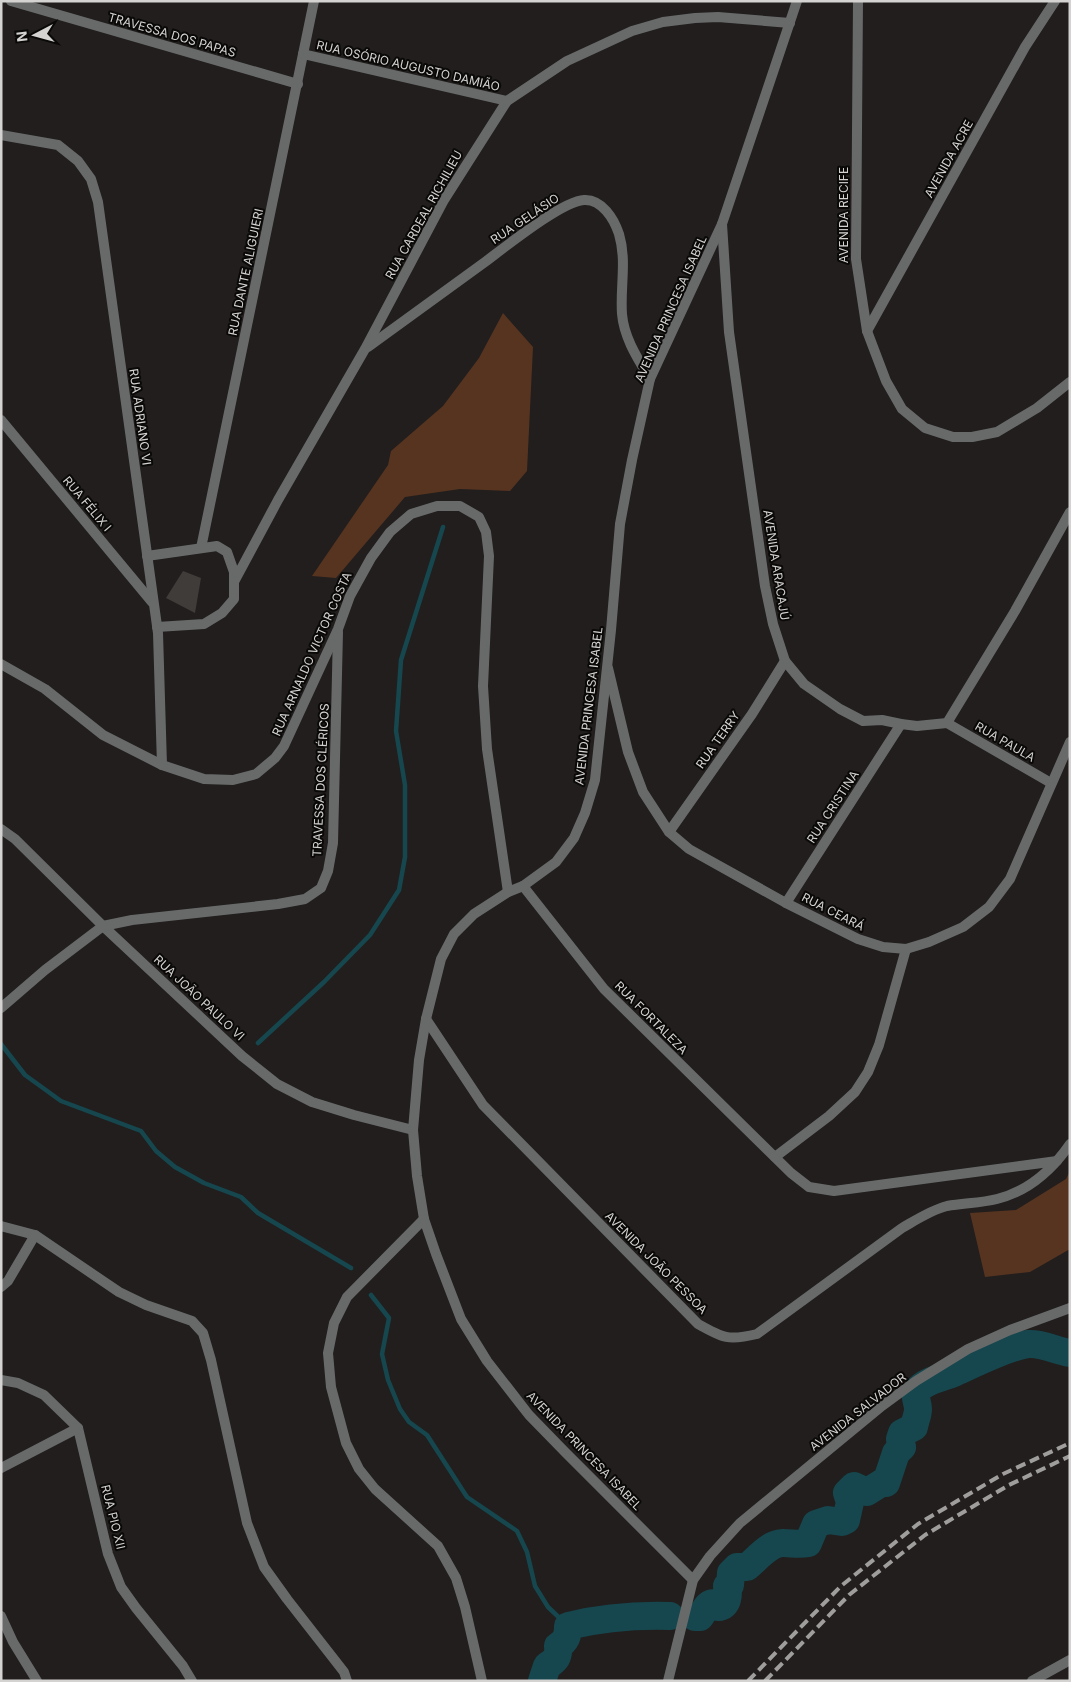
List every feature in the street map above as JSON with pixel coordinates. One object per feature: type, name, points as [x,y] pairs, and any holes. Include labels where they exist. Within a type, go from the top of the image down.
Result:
[{"type":"street","name":"TRAVESSA DOS PAPAS","points":[[11,1],[298,84]]},
{"type":"street","name":"RUA DANTE ALIGUIERI","points":[[201,548],[314,1]]},
{"type":"street","name":"AVENIDA PRINCESA ISABEL","points":[[693,1580],[529,1415],[487,1361],[461,1319],[424,1219],[413,1130],[426,1019],[441,959],[454,934],[474,914],[508,892],[522,886],[556,862],[574,838],[585,813],[595,780],[608,667],[620,524],[650,379],[722,224],[798,1]]},
{"type":"street","name":"AVENIDA RECIFE","points":[[858,1],[856,259],[867,331],[886,381],[902,409],[926,428],[952,437],[972,437],[997,432],[1037,408],[1070,382]]},
{"type":"street","name":"AVENIDA ACRE","points":[[867,331],[1025,48],[1055,1]]},
{"type":"street","name":"RUA CARDEAL RICHILIEU","points":[[234,582],[278,500],[365,349],[444,200],[507,101],[567,61],[632,31],[663,22],[718,17],[790,23]]},
{"type":"street","name":"RUA OSÓRIO AUGUSTO DAMIÃO","points":[[304,54],[507,101]]},
{"type":"street","name":"RUA ADRIANO VI","points":[[1,135],[58,145],[78,161],[91,179],[98,202],[157,627],[162,764]]},
{"type":"street","name":"RUA GELÁSIO","points":[[365,349],[537,224],[567,205],[584,199],[600,204],[613,220],[619,236],[624,258],[622,314],[626,336],[650,379]]},
{"type":"street","name":"AVENIDA ARACAJÚ","points":[[722,224],[730,332],[765,586],[773,624],[785,661],[804,684],[840,709],[863,720],[882,720],[917,726],[947,723]]},
{"type":"street","name":"RUA FÉLIX I","points":[[1,420],[153,603]]},
{"type":"street","name":"RUA ARNALDO VICTOR COSTA","points":[[1,664],[45,689],[103,735],[162,764],[204,779],[233,780],[256,774],[275,758],[284,746],[338,629],[350,596],[371,558],[390,532],[411,514],[438,506],[460,506],[479,517],[486,532],[489,556],[483,686],[488,749],[508,892]]},
{"type":"street","points":[[947,723],[1015,611],[1070,512]]},
{"type":"street","points":[[147,556],[217,546],[227,552],[234,572],[234,599],[222,613],[204,624],[157,627]]},
{"type":"street","name":"TRAVESSA DOS CLÉRICOS","points":[[103,926],[132,920],[278,904],[305,899],[321,888],[328,871],[333,844],[338,629]]},
{"type":"street","name":"RUA TERRY","points":[[669,832],[752,714],[785,661]]},
{"type":"street","name":"RUA CEARÁ","points":[[608,667],[628,752],[644,792],[669,832],[689,849],[786,903],[858,940],[883,947],[906,949],[929,942],[963,927],[989,906],[1010,879],[1070,742]]},
{"type":"street","name":"RUA PAULA","points":[[947,723],[1051,783]]},
{"type":"street","name":"RUA CRISTINA","points":[[786,903],[901,724]]},
{"type":"street","name":"RUA JOÃO PAULO VI","points":[[1,828],[16,839],[103,926],[242,1056],[277,1084],[312,1102],[413,1130]]},
{"type":"street","name":"RUA FORTALEZA","points":[[522,886],[604,989],[790,1173],[810,1187],[834,1192],[1057,1162]]},
{"type":"street","points":[[1,1008],[45,970],[103,926]]},
{"type":"street","points":[[775,1157],[829,1116],[855,1092],[864,1079],[878,1044],[906,949]]},
{"type":"street","name":"AVENIDA JOÃO PESSOA","points":[[426,1019],[483,1105],[698,1324],[721,1337],[741,1338],[757,1334],[902,1228],[922,1216],[946,1207],[997,1199],[1015,1193],[1035,1181],[1057,1162],[1070,1144]]},
{"type":"street","points":[[424,1219],[347,1297],[334,1323],[328,1353],[331,1387],[346,1443],[359,1469],[375,1489],[438,1546],[456,1578],[465,1607],[482,1681]]},
{"type":"street","points":[[1,1226],[35,1235],[119,1292],[146,1305],[192,1321],[203,1333],[211,1360],[247,1523],[264,1567],[344,1672],[347,1681]]},
{"type":"street","points":[[1,1287],[8,1280],[35,1235]]},
{"type":"street","points":[[1066,1309],[1070,1300]]},
{"type":"street","name":"AVENIDA SALVADOR","points":[[693,1580],[710,1556],[740,1523],[882,1406],[916,1381],[968,1349],[1010,1330],[1066,1309]]},
{"type":"street","points":[[1,1380],[18,1384],[44,1395],[78,1428],[1,1468]]},
{"type":"street","name":"RUA PIO XII","points":[[78,1428],[108,1554],[121,1587],[183,1666],[192,1681]]},
{"type":"street","points":[[668,1681],[693,1580]]},
{"type":"street","points":[[1,1616],[13,1642],[37,1681]]},
{"type":"street","points":[[1032,1681],[1070,1660]]},
{"type":"shaded area","points":[[503,313],[533,347],[527,471],[510,491],[460,489],[405,497],[336,578],[312,576],[388,465],[391,451],[443,406],[479,358]]},
{"type":"shaded area","points":[[1070,1171],[1070,1249],[1030,1272],[985,1277],[970,1213],[1016,1210],[1066,1179]]},
{"type":"building","points":[[183,571],[201,578],[195,613],[166,598]]},
{"type":"waterway","points":[[258,1043],[324,982],[370,935],[399,890],[405,857],[405,785],[396,731],[401,660],[443,527]]},
{"type":"waterway","points":[[1,1044],[25,1075],[61,1101],[141,1131],[156,1151],[175,1167],[204,1183],[241,1197],[258,1213],[351,1268]]},
{"type":"waterway","points":[[371,1295],[389,1318],[382,1354],[388,1380],[400,1409],[409,1422],[427,1435],[467,1497],[517,1531],[527,1552],[535,1586],[548,1607],[568,1626]]},
{"type":"waterway","points":[[695,1617],[700,1617],[710,1604],[716,1604],[718,1607],[724,1605],[727,1600],[727,1586],[730,1585],[731,1573],[737,1567],[747,1567],[768,1548],[778,1544],[808,1543],[816,1524],[828,1520],[842,1522],[846,1520],[850,1502],[847,1493],[854,1486],[867,1492],[883,1482],[886,1483],[896,1453],[902,1447],[900,1439],[902,1433],[914,1427],[918,1411],[916,1395],[922,1386],[1020,1345],[1039,1345],[1070,1353]]},
{"type":"waterway","points":[[542,1681],[547,1666],[557,1656],[558,1646],[566,1638],[568,1626],[619,1618],[670,1616]]},
{"type":"railway","points":[[748,1681],[841,1586],[918,1524],[1003,1474],[1070,1443]]},
{"type":"railway","points":[[765,1681],[849,1595],[925,1535],[1009,1485],[1070,1456]]}]
